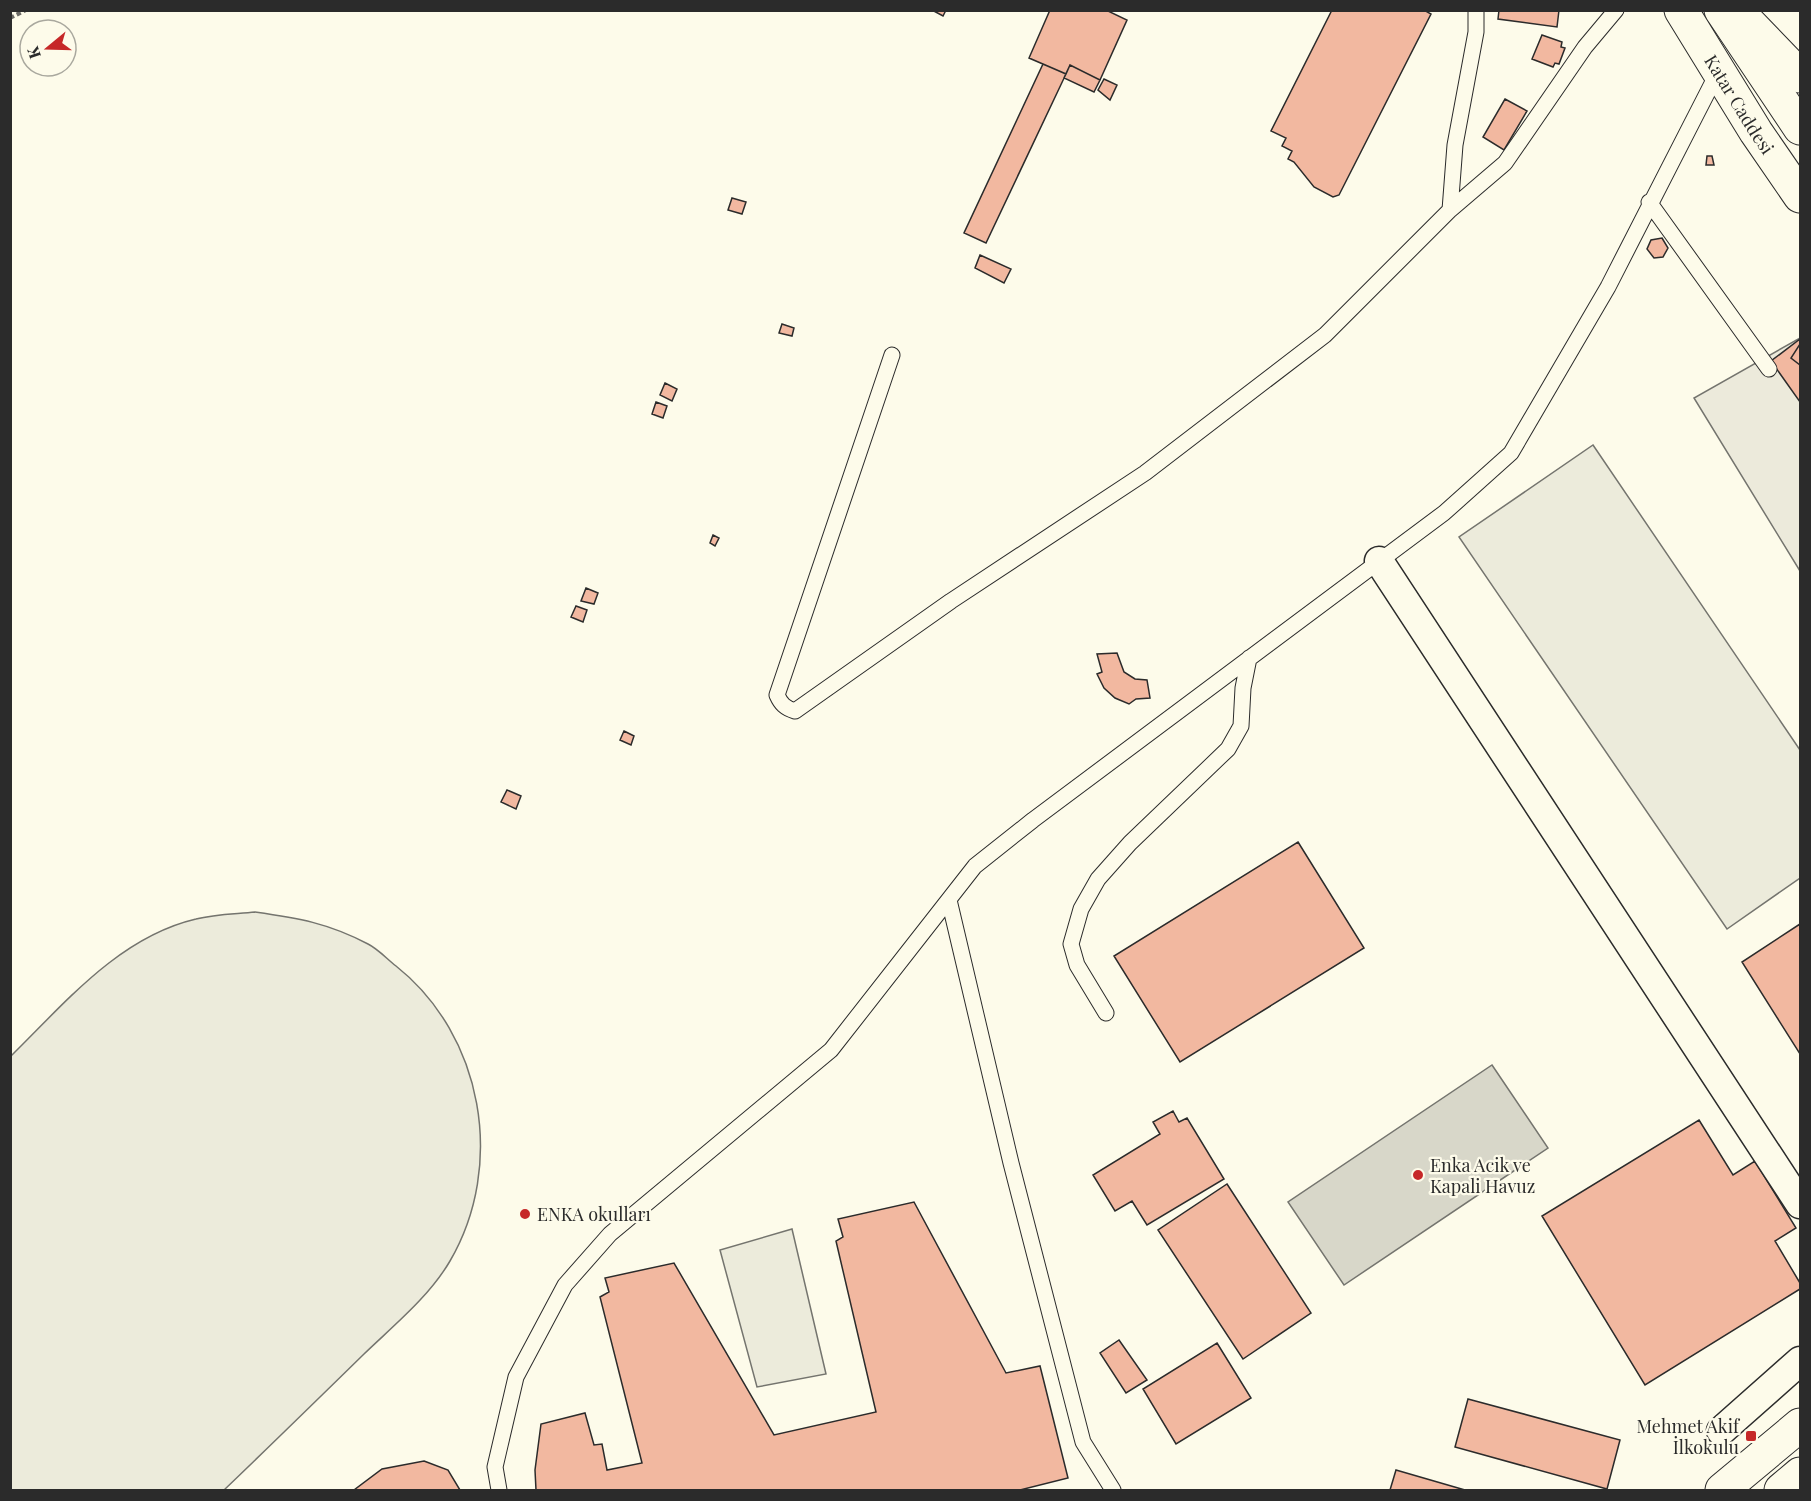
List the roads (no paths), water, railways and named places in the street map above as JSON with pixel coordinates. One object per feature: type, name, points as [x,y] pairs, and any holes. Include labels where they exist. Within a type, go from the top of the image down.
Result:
[{"type":"main road","name":"Katar Caddesi","points":[[1681,10],[1800,196]]},
{"type":"main road","name":"Katar Caddesi","points":[[1721,10],[1800,128]]},
{"type":"main road","points":[[1734,10],[1747,20],[1800,76]]},
{"type":"main road","points":[[1722,1491],[1800,1425]]},
{"type":"main road","points":[[1781,1491],[1800,1474]]},
{"type":"street","points":[[1379,561],[1800,1204]]},
{"type":"street","points":[[1721,1431],[1800,1361]]},
{"type":"lane","points":[[1450,210],[1455,145],[1476,32],[1476,10]]},
{"type":"lane","points":[[892,356],[777,695],[781,704],[795,711],[951,601],[1145,474],[1324,335],[1450,210],[1505,163],[1585,47],[1616,10]]},
{"type":"lane","points":[[499,1491],[495,1467],[516,1377],[565,1285],[610,1234],[831,1050],[975,866],[1444,513],[1511,453],[1608,287],[1649,201],[1719,70]]},
{"type":"lane","points":[[1649,201],[1769,369]]},
{"type":"lane","points":[[1106,1013],[1077,965],[1071,944],[1081,909],[1098,879],[1130,843],[1228,749],[1241,726],[1243,688],[1249,658]]},
{"type":"lane","points":[[949,900],[1011,1163],[1083,1442],[1113,1491]]},
{"type":"place","name":"Enka Acik ve Kapali Havuz","points":[[1418,1175]]},
{"type":"place","name":"ENKA okulları","points":[[525,1214]]},
{"type":"place","name":"Mehmet Akif İlkokulu","points":[[1751,1436]]}]
